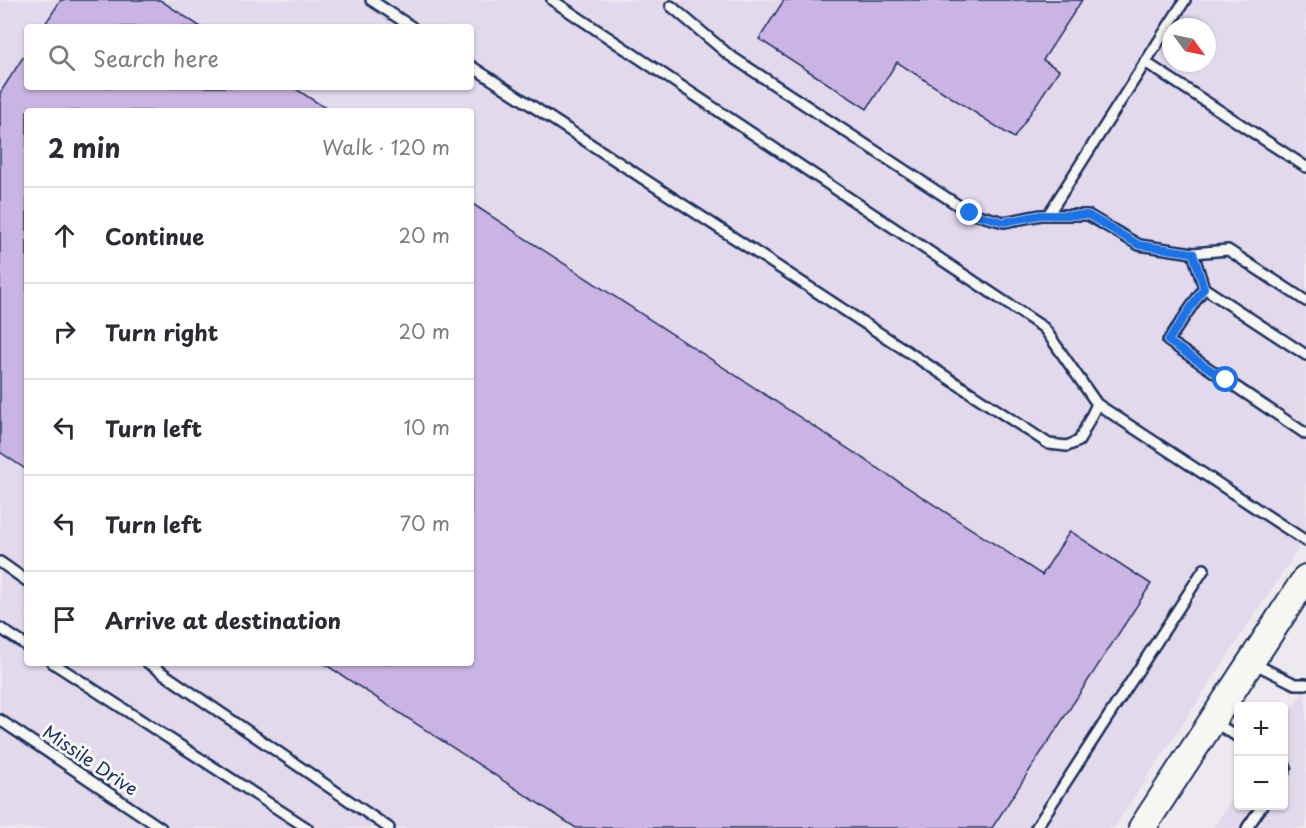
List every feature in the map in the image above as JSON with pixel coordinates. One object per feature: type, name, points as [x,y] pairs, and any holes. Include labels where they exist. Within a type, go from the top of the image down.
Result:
[{"type":"main road","points":[[1142,828],[1306,578]]},
{"type":"lane","points":[[371,0],[407,24]]},
{"type":"lane","points":[[552,0],[1044,328],[1097,404],[1306,541]]},
{"type":"lane","points":[[1048,215],[1185,0]]},
{"type":"lane","points":[[671,6],[729,55],[970,213],[1004,222],[1048,215],[1088,215],[1139,245],[1193,253],[1228,250],[1306,301]]},
{"type":"lane","points":[[1145,62],[1306,167]]},
{"type":"lane","points":[[474,68],[1049,444],[1067,446],[1079,441],[1097,404]]},
{"type":"lane","points":[[1193,253],[1204,288],[1306,355]]},
{"type":"lane","points":[[1204,288],[1168,341],[1306,434]]},
{"type":"lane","points":[[0,562],[24,579]]},
{"type":"lane","points":[[1036,828],[1204,569]]},
{"type":"lane","points":[[0,628],[24,644]]},
{"type":"lane","points":[[1251,662],[1295,684],[1306,684]]},
{"type":"lane","points":[[58,666],[307,828]]},
{"type":"lane","points":[[152,666],[389,828]]},
{"type":"lane","name":"Missile Drive","points":[[0,720],[161,828]]},
{"type":"lane","points":[[1212,720],[1234,734]]},
{"type":"lane","points":[[1247,828],[1259,810]]},
{"type":"shaded area","points":[[0,0],[1306,0],[1306,537],[1114,828],[0,828]]},
{"type":"shaded area","points":[[1306,687],[1306,828],[1213,828],[1234,795],[1234,810],[1288,810],[1288,715]]},
{"type":"building","points":[[61,0],[160,0],[196,24],[45,24]]},
{"type":"building","points":[[784,0],[1082,0],[1043,60],[1059,70],[1014,138],[897,62],[867,109],[759,39]]},
{"type":"building","points":[[24,56],[24,90],[298,90],[325,108],[24,108],[24,468],[0,452],[0,93]]},
{"type":"building","points":[[474,205],[1042,575],[1070,531],[1151,584],[992,828],[576,828],[328,666],[474,666]]},
{"type":"route","points":[[970,213],[1004,222],[1041,215],[1088,215],[1139,245],[1193,253],[1204,288],[1168,341],[1226,380]]}]
